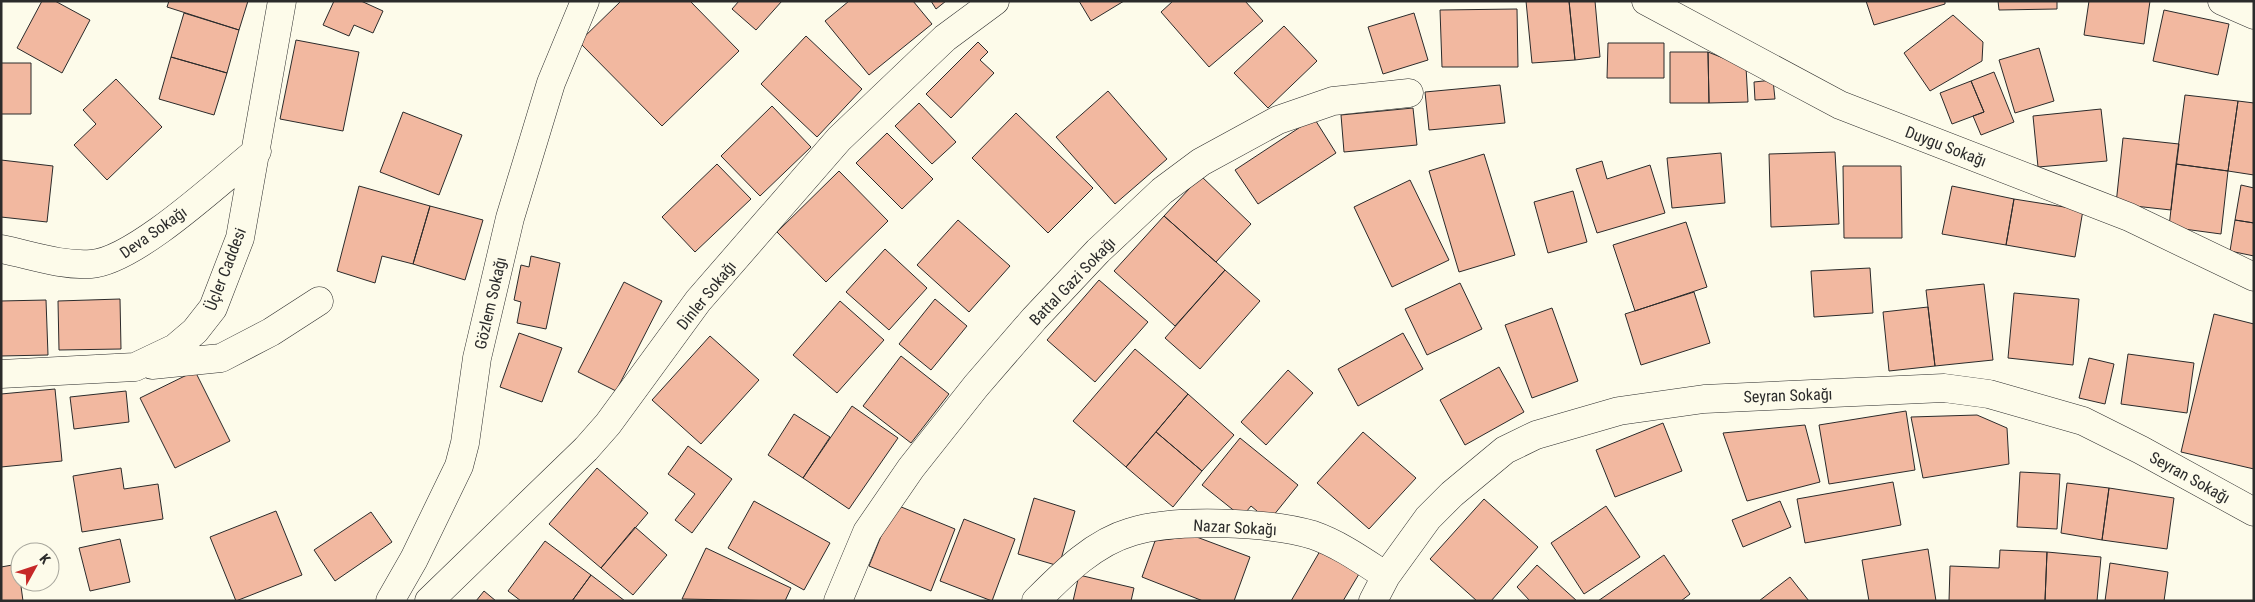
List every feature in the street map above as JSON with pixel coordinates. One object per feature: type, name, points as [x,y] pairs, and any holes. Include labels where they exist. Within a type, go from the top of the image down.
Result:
[{"type":"street","name":"Üçler Caddesi","points":[[1,374],[135,367],[175,348],[195,332],[213,308],[240,238],[257,151],[282,1]]},
{"type":"street","name":"Dinler Sokağı","points":[[429,601],[586,449],[608,424],[698,301],[839,139],[945,38],[995,1]]},
{"type":"street","name":"Duygu Sokağı","points":[[1646,1],[1840,105],[2128,217],[2254,277]]},
{"type":"street","points":[[2222,1],[2254,15]]},
{"type":"street","name":"Gözlem Sokağı","points":[[390,601],[414,559],[459,466],[466,443],[477,358],[510,218],[551,84],[585,2]]},
{"type":"street","name":"Battal Gazi Sokağı","points":[[842,600],[868,532],[890,497],[953,416],[1034,319],[1098,251],[1162,192],[1201,162],[1278,120],[1333,101],[1409,93]]},
{"type":"street","name":"Deva Sokağı","points":[[1,249],[68,264],[93,264],[115,258],[159,231],[257,151]]},
{"type":"street","points":[[135,367],[221,358],[271,332],[319,301]]},
{"type":"street","name":"Seyran Sokağı","points":[[1373,601],[1386,576],[1428,518],[1452,494],[1505,450],[1536,435],[1619,411],[1704,398],[1944,388],[1989,394],[2083,421],[2141,450],[2254,512]]},
{"type":"street","name":"Nazar Sokağı","points":[[1036,601],[1073,565],[1107,543],[1130,532],[1160,526],[1207,523],[1281,529],[1313,536],[1345,550],[1386,576]]},
{"type":"building","points":[[42,1],[55,1],[90,20],[62,73],[17,48]]},
{"type":"building","points":[[169,1],[248,1],[239,30],[167,7]]},
{"type":"building","points":[[334,1],[361,1],[383,11],[373,33],[354,25],[349,36],[323,25]]},
{"type":"building","points":[[621,1],[690,1],[739,51],[662,126],[579,42]]},
{"type":"building","points":[[739,1],[782,1],[756,30],[732,9]]},
{"type":"building","points":[[849,1],[913,1],[932,24],[869,75],[825,21]]},
{"type":"building","points":[[931,1],[946,1],[936,9]]},
{"type":"building","points":[[1079,1],[1124,1],[1091,21]]},
{"type":"building","points":[[1173,1],[1245,1],[1263,21],[1209,67],[1161,12]]},
{"type":"building","points":[[1526,1],[1569,1],[1575,60],[1532,63]]},
{"type":"building","points":[[1569,1],[1595,1],[1600,57],[1575,60]]},
{"type":"building","points":[[1866,1],[1945,1],[1945,4],[1874,25]]},
{"type":"building","points":[[1998,1],[2057,1],[2057,9],[1999,10]]},
{"type":"building","points":[[2089,1],[2150,1],[2144,44],[2084,35]]},
{"type":"building","points":[[1517,9],[1518,67],[1442,67],[1440,10]]},
{"type":"building","points":[[2164,10],[2229,24],[2218,75],[2153,61]]},
{"type":"building","points":[[184,13],[239,30],[227,73],[171,57]]},
{"type":"building","points":[[1414,13],[1428,60],[1383,74],[1368,27]]},
{"type":"building","points":[[1953,15],[1983,42],[1982,61],[1930,91],[1904,53]]},
{"type":"building","points":[[1284,26],[1317,61],[1268,108],[1234,73]]},
{"type":"building","points":[[806,36],[862,89],[817,137],[761,84]]},
{"type":"building","points":[[296,40],[359,52],[343,131],[280,119]]},
{"type":"building","points":[[978,42],[988,52],[980,60],[994,73],[951,118],[926,94]]},
{"type":"building","points":[[1608,43],[1664,43],[1664,78],[1607,78]]},
{"type":"building","points":[[2039,48],[2054,101],[2015,113],[1999,60]]},
{"type":"building","points":[[1670,52],[1708,52],[1709,103],[1670,103]]},
{"type":"building","points":[[1708,52],[1746,67],[1748,102],[1709,103]]},
{"type":"building","points":[[171,57],[227,73],[214,115],[159,99]]},
{"type":"building","points":[[1,63],[31,63],[31,114],[1,114]]},
{"type":"building","points":[[1994,72],[2014,122],[1981,135],[1973,116],[1984,112],[1971,81]]},
{"type":"building","points":[[116,79],[162,127],[107,180],[74,145],[96,124],[83,110]]},
{"type":"building","points":[[1773,80],[1775,99],[1755,100],[1754,82]]},
{"type":"building","points":[[1971,81],[1984,112],[1952,124],[1940,93]]},
{"type":"building","points":[[1500,85],[1505,123],[1429,130],[1425,92]]},
{"type":"building","points":[[1108,91],[1167,159],[1115,204],[1056,137]]},
{"type":"building","points":[[2185,95],[2238,101],[2228,171],[2176,164]]},
{"type":"building","points":[[2238,101],[2254,103],[2254,175],[2228,171]]},
{"type":"building","points":[[919,103],[956,142],[932,164],[895,126]]},
{"type":"building","points":[[772,106],[811,147],[760,196],[721,156]]},
{"type":"building","points":[[1413,108],[1417,145],[1344,152],[1341,115]]},
{"type":"building","points":[[2101,109],[2107,161],[2038,167],[2033,116]]},
{"type":"building","points":[[403,112],[462,135],[439,195],[380,172]]},
{"type":"building","points":[[1016,113],[1093,188],[1048,233],[972,158]]},
{"type":"building","points":[[1314,118],[1336,153],[1258,204],[1235,170]]},
{"type":"building","points":[[887,133],[933,179],[902,209],[856,163]]},
{"type":"building","points":[[2123,138],[2179,144],[2171,210],[2116,204]]},
{"type":"building","points":[[1835,152],[1839,224],[1771,227],[1769,154]]},
{"type":"building","points":[[1721,153],[1725,203],[1672,208],[1667,158]]},
{"type":"building","points":[[1484,154],[1515,255],[1459,272],[1429,171]]},
{"type":"building","points":[[1,160],[53,166],[47,222],[1,217]]},
{"type":"building","points":[[1602,161],[1607,179],[1650,165],[1665,213],[1597,233],[1576,169]]},
{"type":"building","points":[[717,164],[751,199],[695,252],[662,217]]},
{"type":"building","points":[[2176,164],[2228,171],[2221,234],[2169,227]]},
{"type":"building","points":[[1843,166],[1901,166],[1902,238],[1844,238]]},
{"type":"building","points":[[839,171],[888,221],[826,282],[777,232]]},
{"type":"building","points":[[1201,176],[1251,224],[1216,262],[1164,216]]},
{"type":"building","points":[[1410,180],[1449,260],[1392,287],[1354,207]]},
{"type":"building","points":[[2241,185],[2254,188],[2254,223],[2235,220]]},
{"type":"building","points":[[359,186],[430,206],[413,264],[382,256],[375,283],[337,271]]},
{"type":"building","points":[[1952,186],[2014,199],[2006,245],[1942,234]]},
{"type":"building","points":[[1573,191],[1587,242],[1548,253],[1534,202]]},
{"type":"building","points":[[2014,199],[2083,210],[2075,257],[2006,245]]},
{"type":"building","points":[[430,206],[483,220],[465,280],[413,264]]},
{"type":"building","points":[[1164,216],[1225,270],[1175,326],[1114,271]]},
{"type":"building","points":[[958,220],[1010,266],[969,312],[917,265]]},
{"type":"building","points":[[2235,220],[2254,223],[2254,256],[2230,251]]},
{"type":"building","points":[[1686,222],[1707,287],[1635,311],[1613,245]]},
{"type":"building","points":[[885,249],[927,288],[889,330],[846,292]]},
{"type":"building","points":[[531,256],[560,263],[546,329],[517,323],[521,302],[514,300],[521,265],[529,267]]},
{"type":"building","points":[[1870,268],[1873,313],[1814,317],[1811,271]]},
{"type":"building","points":[[1225,270],[1260,301],[1200,369],[1165,338]]},
{"type":"building","points":[[1099,280],[1148,322],[1095,382],[1047,340]]},
{"type":"building","points":[[624,282],[662,301],[616,391],[578,372]]},
{"type":"building","points":[[1460,283],[1482,329],[1427,355],[1405,309]]},
{"type":"building","points":[[1984,284],[1993,360],[1935,366],[1926,290]]},
{"type":"building","points":[[1694,292],[1710,343],[1641,365],[1625,314]]},
{"type":"building","points":[[2014,293],[2079,299],[2073,365],[2008,358]]},
{"type":"building","points":[[120,299],[121,349],[59,350],[58,301]]},
{"type":"building","points":[[935,299],[967,326],[931,370],[899,344]]},
{"type":"building","points":[[46,300],[48,355],[1,356],[1,301]]},
{"type":"building","points":[[840,301],[884,340],[837,393],[793,355]]},
{"type":"building","points":[[1928,307],[1935,366],[1889,371],[1883,312]]},
{"type":"building","points":[[1552,308],[1578,381],[1532,398],[1505,325]]},
{"type":"building","points":[[2214,314],[2254,324],[2254,469],[2181,452]]},
{"type":"building","points":[[519,333],[562,348],[542,402],[500,387]]},
{"type":"building","points":[[1403,333],[1423,369],[1358,406],[1338,369]]},
{"type":"building","points":[[710,336],[759,380],[701,444],[652,400]]},
{"type":"building","points":[[1135,349],[1188,394],[1126,467],[1073,421]]},
{"type":"building","points":[[2128,354],[2194,363],[2187,413],[2121,404]]},
{"type":"building","points":[[901,356],[949,394],[911,443],[863,406]]},
{"type":"building","points":[[2089,358],[2114,364],[2105,404],[2079,398]]},
{"type":"building","points":[[1499,367],[1524,412],[1465,445],[1440,400]]},
{"type":"building","points":[[1288,370],[1313,393],[1266,445],[1241,422]]},
{"type":"building","points":[[195,371],[230,441],[175,468],[140,398]]},
{"type":"building","points":[[55,389],[62,461],[1,467],[1,394]]},
{"type":"building","points":[[126,391],[129,422],[74,429],[70,397]]},
{"type":"building","points":[[1188,394],[1234,435],[1202,471],[1156,432]]},
{"type":"building","points":[[852,406],[898,438],[849,509],[803,478]]},
{"type":"building","points":[[1906,411],[1915,470],[1829,484],[1819,425]]},
{"type":"building","points":[[794,414],[830,437],[803,478],[768,455]]},
{"type":"building","points":[[1977,415],[2007,428],[2009,464],[1923,478],[1911,417]]},
{"type":"building","points":[[1663,423],[1682,471],[1615,497],[1596,450]]},
{"type":"building","points":[[1805,425],[1820,482],[1747,501],[1723,433]]},
{"type":"building","points":[[1156,432],[1202,471],[1173,507],[1126,467]]},
{"type":"building","points":[[1363,432],[1416,478],[1369,529],[1317,483]]},
{"type":"building","points":[[1240,438],[1298,485],[1269,521],[1251,506],[1242,517],[1202,485]]},
{"type":"building","points":[[688,446],[732,479],[692,533],[675,520],[695,494],[668,474]]},
{"type":"building","points":[[121,468],[124,489],[158,484],[163,519],[82,532],[73,476]]},
{"type":"building","points":[[597,468],[648,513],[601,568],[549,524]]},
{"type":"building","points":[[2020,472],[2060,474],[2057,529],[2017,527]]},
{"type":"building","points":[[1893,482],[1901,525],[1805,543],[1797,499]]},
{"type":"building","points":[[2067,483],[2109,488],[2102,540],[2061,533]]},
{"type":"building","points":[[2109,488],[2174,498],[2167,549],[2102,540]]},
{"type":"building","points":[[1034,498],[1075,511],[1059,566],[1018,554]]},
{"type":"building","points":[[1484,499],[1538,547],[1491,601],[1477,601],[1430,559]]},
{"type":"building","points":[[754,501],[830,543],[804,590],[728,548]]},
{"type":"building","points":[[1780,501],[1791,527],[1743,547],[1732,520]]},
{"type":"building","points":[[894,504],[955,529],[931,591],[869,566]]},
{"type":"building","points":[[1606,506],[1640,557],[1584,594],[1551,543]]},
{"type":"building","points":[[276,511],[302,575],[236,601],[210,537]]},
{"type":"building","points":[[371,512],[392,542],[335,581],[314,550]]},
{"type":"building","points":[[964,519],[1015,539],[992,601],[940,581]]},
{"type":"building","points":[[635,527],[667,555],[633,595],[601,568]]},
{"type":"building","points":[[1194,536],[1250,557],[1234,601],[1203,601],[1142,577],[1155,541]]},
{"type":"building","points":[[120,539],[130,582],[90,591],[79,548]]},
{"type":"building","points":[[545,541],[591,575],[572,601],[521,601],[508,591]]},
{"type":"building","points":[[706,548],[791,588],[785,601],[682,599]]},
{"type":"building","points":[[1928,549],[1936,601],[1869,601],[1862,560]]},
{"type":"building","points":[[2000,550],[2047,552],[2045,601],[1949,601],[1950,566],[1999,568]]},
{"type":"building","points":[[1320,551],[1359,574],[1343,601],[1291,601]]},
{"type":"building","points":[[2047,552],[2101,557],[2097,601],[2045,601]]},
{"type":"building","points":[[1664,555],[1690,594],[1681,601],[1598,601]]},
{"type":"building","points":[[2110,563],[2168,572],[2164,601],[2105,601]]},
{"type":"building","points":[[10,565],[10,592],[22,592],[23,601],[1,601],[1,567]]},
{"type":"building","points":[[1537,565],[1577,601],[1530,601],[1517,587]]},
{"type":"building","points":[[591,575],[625,601],[572,601]]},
{"type":"building","points":[[1079,575],[1134,588],[1131,601],[1073,601]]},
{"type":"building","points":[[1790,577],[1809,601],[1759,601]]},
{"type":"building","points":[[484,591],[496,601],[476,601]]}]
